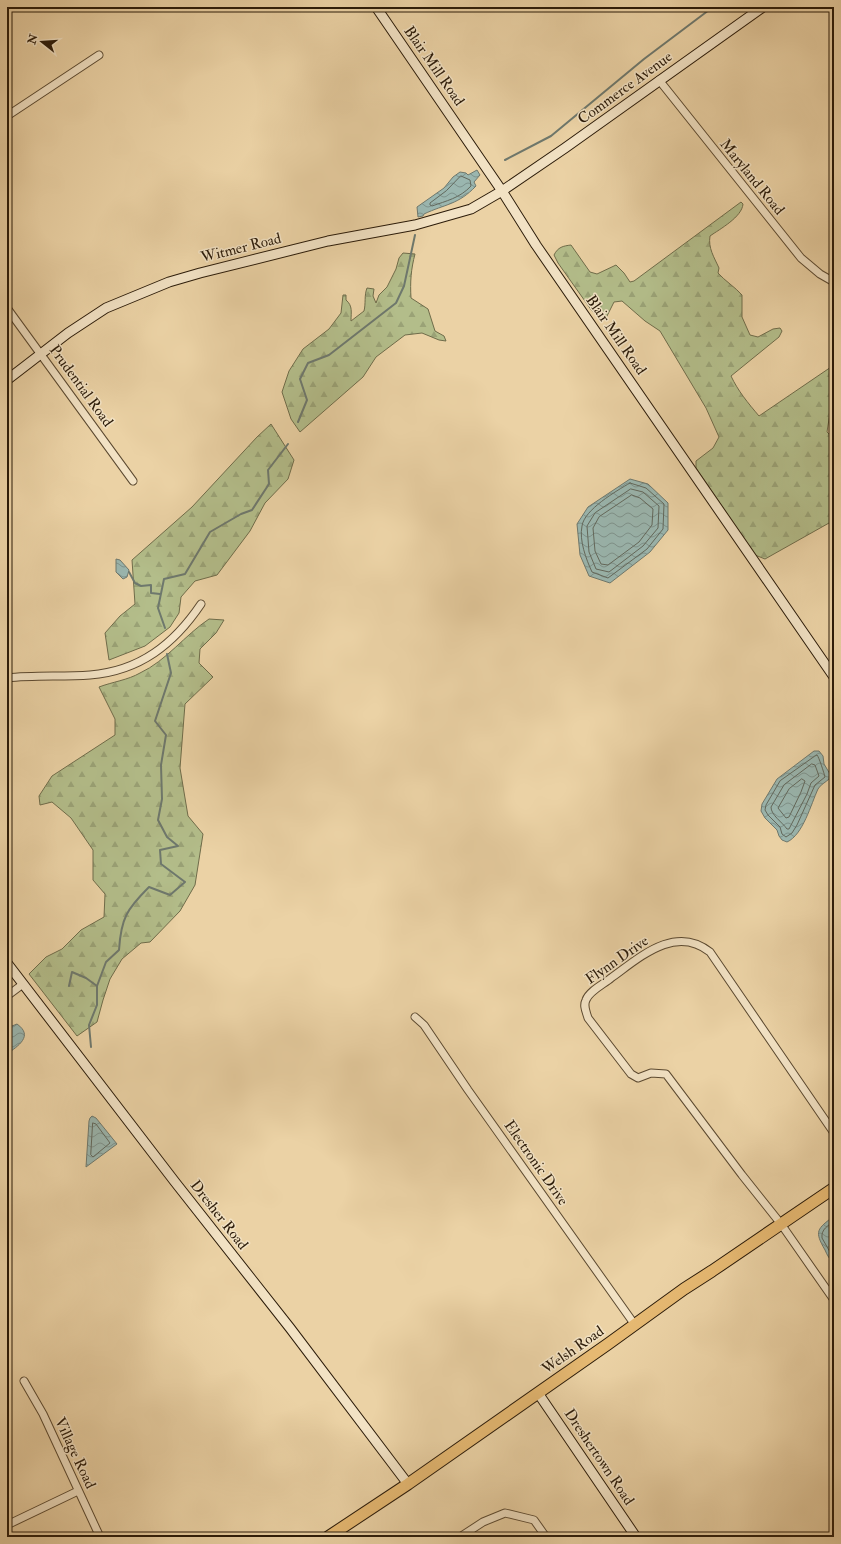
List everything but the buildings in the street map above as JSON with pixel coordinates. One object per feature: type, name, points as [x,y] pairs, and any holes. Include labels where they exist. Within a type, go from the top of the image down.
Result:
[{"type":"main road","name":"Blair Mill Road","points":[[376,7],[502,191],[536,245],[834,677]]},
{"type":"main road","name":"Commerce Avenue","points":[[502,191],[763,7]]},
{"type":"main road","name":"Witmer Road","points":[[7,380],[68,333],[106,308],[169,282],[328,241],[419,224],[471,209],[502,191]]},
{"type":"main road","name":"Dresher Road","points":[[7,963],[179,1187],[290,1328],[408,1484]]},
{"type":"main road","name":"Welsh Road","points":[[328,1537],[408,1484],[684,1289],[834,1188]]},
{"type":"main road","name":"Dreshertown Road","points":[[538,1393],[636,1537]]},
{"type":"street","points":[[7,116],[99,55]]},
{"type":"street","name":"Maryland Road","points":[[659,80],[801,258],[820,274],[834,282]]},
{"type":"street","name":"Prudential Road","points":[[7,308],[133,481]]},
{"type":"street","points":[[7,678],[91,675],[109,672],[131,665],[159,650],[178,633],[201,604]]},
{"type":"street","name":"Flynn Drive","points":[[781,1224],[741,1174],[666,1074],[651,1073],[638,1078],[631,1074],[588,1018],[584,1007],[588,996],[648,952],[662,945],[682,941],[704,948],[710,952],[834,1133]]},
{"type":"street","points":[[7,996],[23,984]]},
{"type":"street","name":"Electronic Drive","points":[[415,1016],[424,1025],[468,1090],[635,1325]]},
{"type":"street","points":[[781,1224],[834,1300]]},
{"type":"street","name":"Village Road","points":[[24,1381],[43,1414],[100,1537]]},
{"type":"street","points":[[7,1524],[78,1491]]},
{"type":"street","points":[[461,1537],[483,1522],[505,1513],[534,1520],[546,1537]]},
{"type":"green space","points":[[741,202],[743,204],[739,214],[710,236],[713,256],[719,268],[718,273],[742,295],[742,317],[750,335],[758,337],[773,329],[780,328],[782,331],[779,337],[731,376],[744,397],[759,416],[834,365],[834,387],[827,432],[830,435],[834,435],[834,519],[765,559],[755,555],[696,468],[696,461],[713,448],[719,437],[706,408],[660,331],[645,321],[622,301],[614,302],[606,318],[601,319],[592,311],[554,255],[561,247],[571,245],[590,272],[597,274],[616,265],[630,282],[634,281]]},
{"type":"green space","points":[[403,253],[415,254],[411,276],[411,298],[428,309],[435,331],[444,336],[446,341],[439,340],[422,333],[405,335],[376,357],[363,377],[300,432],[291,419],[282,392],[289,371],[303,349],[329,329],[341,313],[343,295],[346,295],[346,300],[351,307],[351,321],[364,311],[367,288],[374,289],[373,296],[376,303],[379,295],[387,287],[396,269],[399,258]]},
{"type":"green space","points":[[271,424],[294,460],[288,479],[265,503],[250,531],[217,575],[195,581],[181,597],[179,613],[170,627],[145,646],[109,660],[105,633],[120,616],[135,604],[132,560],[192,507]]},
{"type":"green space","points":[[209,619],[224,620],[216,633],[200,649],[199,663],[213,677],[185,704],[180,768],[188,816],[203,834],[195,885],[180,911],[150,942],[141,943],[122,959],[110,979],[97,1022],[77,1036],[29,974],[46,957],[62,949],[81,930],[104,917],[105,894],[93,880],[93,850],[71,818],[52,802],[40,805],[39,796],[52,776],[115,735],[115,719],[99,687],[130,677],[149,668],[167,655],[200,625]]},
{"type":"water","points":[[477,170],[480,175],[474,182],[476,186],[463,197],[457,201],[418,217],[417,207],[444,188],[453,177],[460,172],[468,175]]},
{"type":"water","points":[[630,479],[648,484],[668,503],[668,530],[650,552],[610,583],[589,576],[580,555],[577,524],[588,507]]},
{"type":"water","points":[[116,559],[120,560],[129,570],[127,577],[123,579],[116,572]]},
{"type":"water","points":[[814,751],[819,751],[823,756],[824,764],[830,774],[829,779],[818,789],[798,833],[787,842],[782,840],[777,830],[765,818],[761,811],[762,804],[777,779]]},
{"type":"water","points":[[17,1024],[22,1028],[24,1037],[16,1048],[7,1054],[7,1028]]},
{"type":"water","points":[[92,1116],[96,1118],[117,1144],[86,1167],[89,1121]]},
{"type":"water","points":[[834,1216],[834,1264],[819,1238],[819,1231],[824,1224]]},
{"type":"waterway","points":[[505,160],[551,136],[644,59],[713,7]]},
{"type":"waterway","points":[[298,422],[307,400],[300,379],[308,363],[329,355],[396,303],[404,286],[415,235]]},
{"type":"waterway","points":[[165,628],[158,608],[164,579],[185,574],[210,532],[241,514],[252,510],[269,484],[268,470],[288,444]]},
{"type":"waterway","points":[[129,572],[135,583],[141,586],[151,585],[151,593],[160,594]]},
{"type":"waterway","points":[[69,986],[72,972],[86,978],[97,986],[106,962],[119,950],[121,930],[126,915],[130,908],[149,887],[170,895],[185,882],[161,864],[160,850],[178,846],[167,837],[158,820],[162,799],[161,765],[166,735],[155,721],[171,673],[167,654]]},
{"type":"waterway","points":[[91,1047],[89,1025],[97,1005],[97,986]]}]
